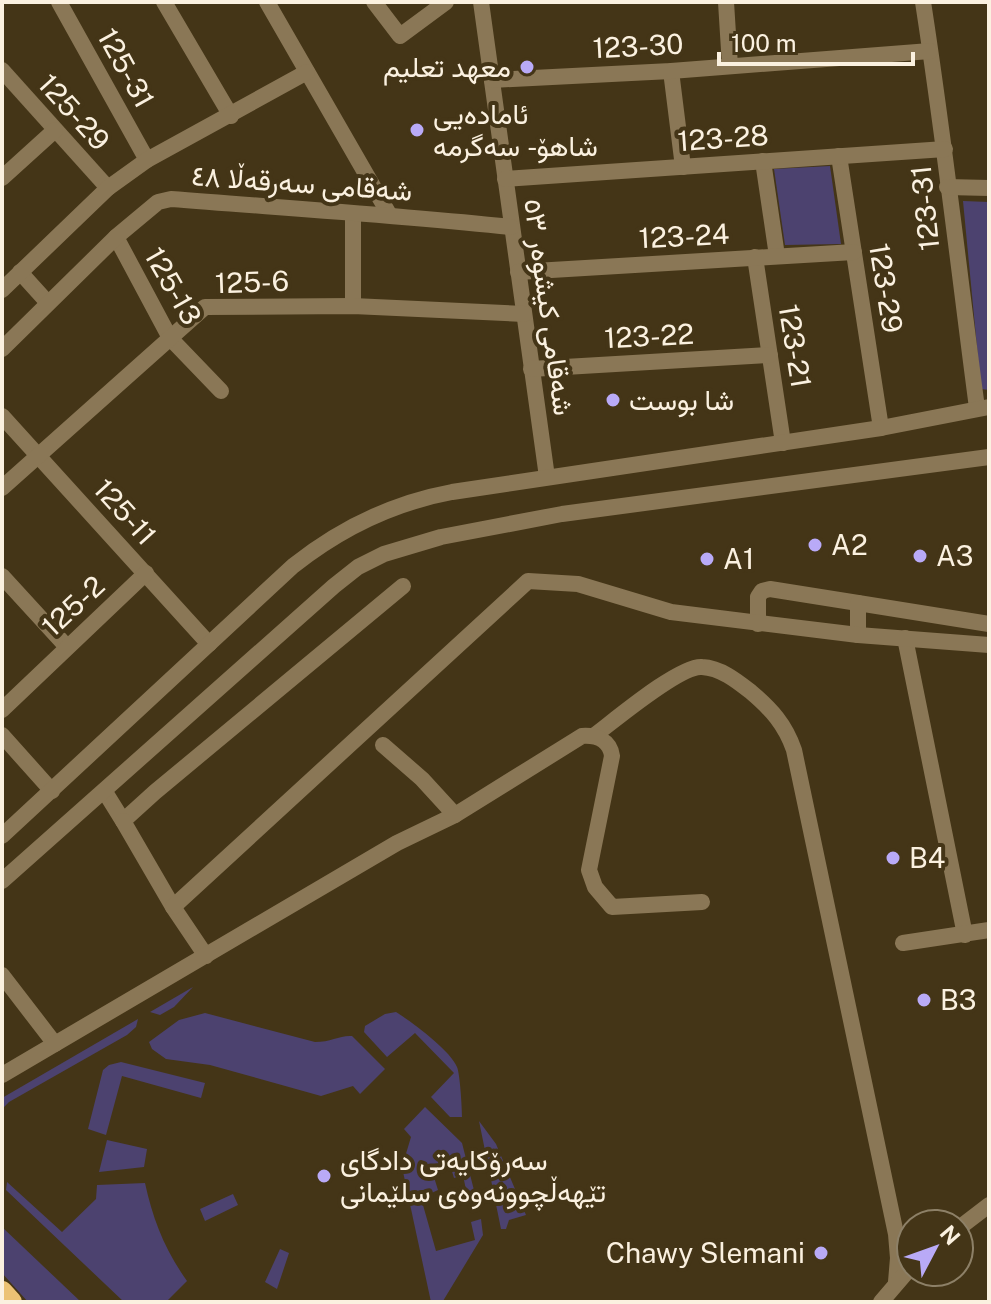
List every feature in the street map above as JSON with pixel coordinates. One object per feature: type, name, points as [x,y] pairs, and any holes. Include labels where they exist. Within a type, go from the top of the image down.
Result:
[{"type":"highway","points":[[2,1292],[11,1302]]},
{"type":"street","name":"125-31","points":[[59,2],[147,160]]},
{"type":"street","points":[[164,2],[231,116]]},
{"type":"street","points":[[267,2],[389,214]]},
{"type":"street","points":[[374,2],[400,36],[435,5]]},
{"type":"street","name":"شەقامی کیشوەر ٥٣","points":[[481,2],[547,477]]},
{"type":"street","points":[[726,2],[730,66]]},
{"type":"street","name":"123-31","points":[[923,2],[945,149],[947,187],[983,408]]},
{"type":"street","name":"123-30","points":[[492,80],[671,71],[930,51]]},
{"type":"street","name":"125-29","points":[[2,70],[108,188]]},
{"type":"street","points":[[671,71],[683,167]]},
{"type":"street","points":[[2,290],[108,188],[147,160],[307,72]]},
{"type":"street","points":[[2,178],[55,130]]},
{"type":"street","name":"123-28","points":[[505,179],[945,149]]},
{"type":"street","name":"123-29","points":[[839,156],[881,428]]},
{"type":"street","points":[[763,161],[777,256]]},
{"type":"street","points":[[947,187],[989,188]]},
{"type":"street","name":"شەقامی سەرقەڵا ٤٨","points":[[2,349],[116,237],[158,202],[171,199],[353,214],[389,214],[511,227]]},
{"type":"street","points":[[353,214],[353,306]]},
{"type":"street","name":"125-13","points":[[116,237],[170,338],[221,391]]},
{"type":"street","name":"123-24","points":[[518,272],[854,252]]},
{"type":"street","name":"123-21","points":[[755,257],[783,443]]},
{"type":"street","points":[[20,272],[48,303]]},
{"type":"street","name":"125-6","points":[[2,488],[205,307],[353,306],[524,314]]},
{"type":"street","name":"123-22","points":[[531,369],[770,355]]},
{"type":"street","points":[[2,836],[293,566],[358,522],[425,497],[881,428],[983,408]]},
{"type":"street","name":"125-11","points":[[2,416],[209,644]]},
{"type":"street","points":[[2,881],[334,586],[358,567],[384,554],[441,537],[562,514],[989,457]]},
{"type":"street","name":"125-2","points":[[2,710],[146,573]]},
{"type":"street","points":[[173,907],[528,581],[578,584],[671,612],[858,635],[989,645]]},
{"type":"street","points":[[123,821],[403,586]]},
{"type":"street","points":[[5,587],[67,647]]},
{"type":"street","points":[[758,624],[758,597],[762,591],[770,589],[989,624]]},
{"type":"street","points":[[858,603],[858,635]]},
{"type":"street","points":[[960,642],[962,621]]},
{"type":"street","points":[[905,638],[965,935]]},
{"type":"street","points":[[2,1075],[397,843],[455,815],[582,736],[595,735],[675,676],[700,666],[724,673],[740,682],[770,707],[784,726],[794,750],[895,1229]]},
{"type":"street","points":[[2,735],[52,791]]},
{"type":"street","points":[[595,735],[606,743],[612,756],[589,870],[604,901],[612,907],[622,908],[702,902]]},
{"type":"street","points":[[383,745],[422,779],[455,815]]},
{"type":"street","points":[[105,792],[173,907],[206,956]]},
{"type":"street","points":[[903,943],[989,930]]},
{"type":"street","points":[[2,975],[55,1044]]},
{"type":"street","points":[[881,1302],[895,1283]]},
{"type":"shaded area","points":[[830,166],[841,244],[785,245],[774,169]]},
{"type":"shaded area","points":[[963,201],[989,202],[989,390],[981,389]]},
{"type":"shaded area","points":[[193,987],[174,1007],[160,1015],[150,1012]]},
{"type":"shaded area","points":[[396,1012],[430,1037],[453,1060],[459,1076],[462,1117],[450,1117],[431,1097],[454,1073],[415,1033],[387,1057],[364,1032],[365,1026],[385,1014]]},
{"type":"shaded area","points":[[205,1013],[315,1042],[352,1036],[385,1069],[360,1094],[353,1086],[321,1096],[210,1065],[166,1059],[152,1049],[149,1042],[179,1020]]},
{"type":"shaded area","points":[[138,1019],[136,1027],[127,1035],[9,1102],[2,1109],[2,1098]]},
{"type":"shaded area","points":[[121,1062],[205,1083],[201,1098],[122,1076],[106,1135],[88,1129],[103,1070]]},
{"type":"shaded area","points":[[425,1107],[462,1143],[478,1206],[470,1210],[463,1175],[454,1178],[451,1168],[433,1174],[438,1190],[421,1198],[436,1251],[475,1240],[471,1222],[481,1219],[483,1235],[443,1301],[431,1302],[402,1167],[411,1137],[404,1129]]},
{"type":"shaded area","points":[[479,1121],[496,1144],[526,1215],[509,1220],[506,1229],[501,1229]]},
{"type":"shaded area","points":[[107,1140],[147,1149],[144,1167],[99,1172]]},
{"type":"shaded area","points":[[7,1182],[62,1232],[96,1199],[97,1185],[145,1183],[161,1234],[187,1281],[166,1302],[124,1302],[6,1190]]},
{"type":"shaded area","points":[[233,1194],[238,1205],[205,1221],[200,1209]]},
{"type":"shaded area","points":[[2,1227],[81,1302],[28,1302],[2,1273]]},
{"type":"shaded area","points":[[280,1249],[289,1253],[277,1289],[265,1282]]},
{"type":"place","name":"معهد تعليم","points":[[527,67]]},
{"type":"place","name":"ئامادەیی شاهۆ - سەگرمە","points":[[417,130]]},
{"type":"place","name":"شا بوست","points":[[613,400]]},
{"type":"place","name":"A2","points":[[815,545]]},
{"type":"place","name":"A3","points":[[920,556]]},
{"type":"place","name":"A1","points":[[707,559]]},
{"type":"place","name":"B4","points":[[893,858]]},
{"type":"place","name":"B3","points":[[924,1000]]},
{"type":"place","name":"سەرۆکایەتی دادگای تێهەڵچوونەوەی سلێمانی","points":[[324,1176]]},
{"type":"place","name":"Chawy Slemani","points":[[821,1253]]}]
